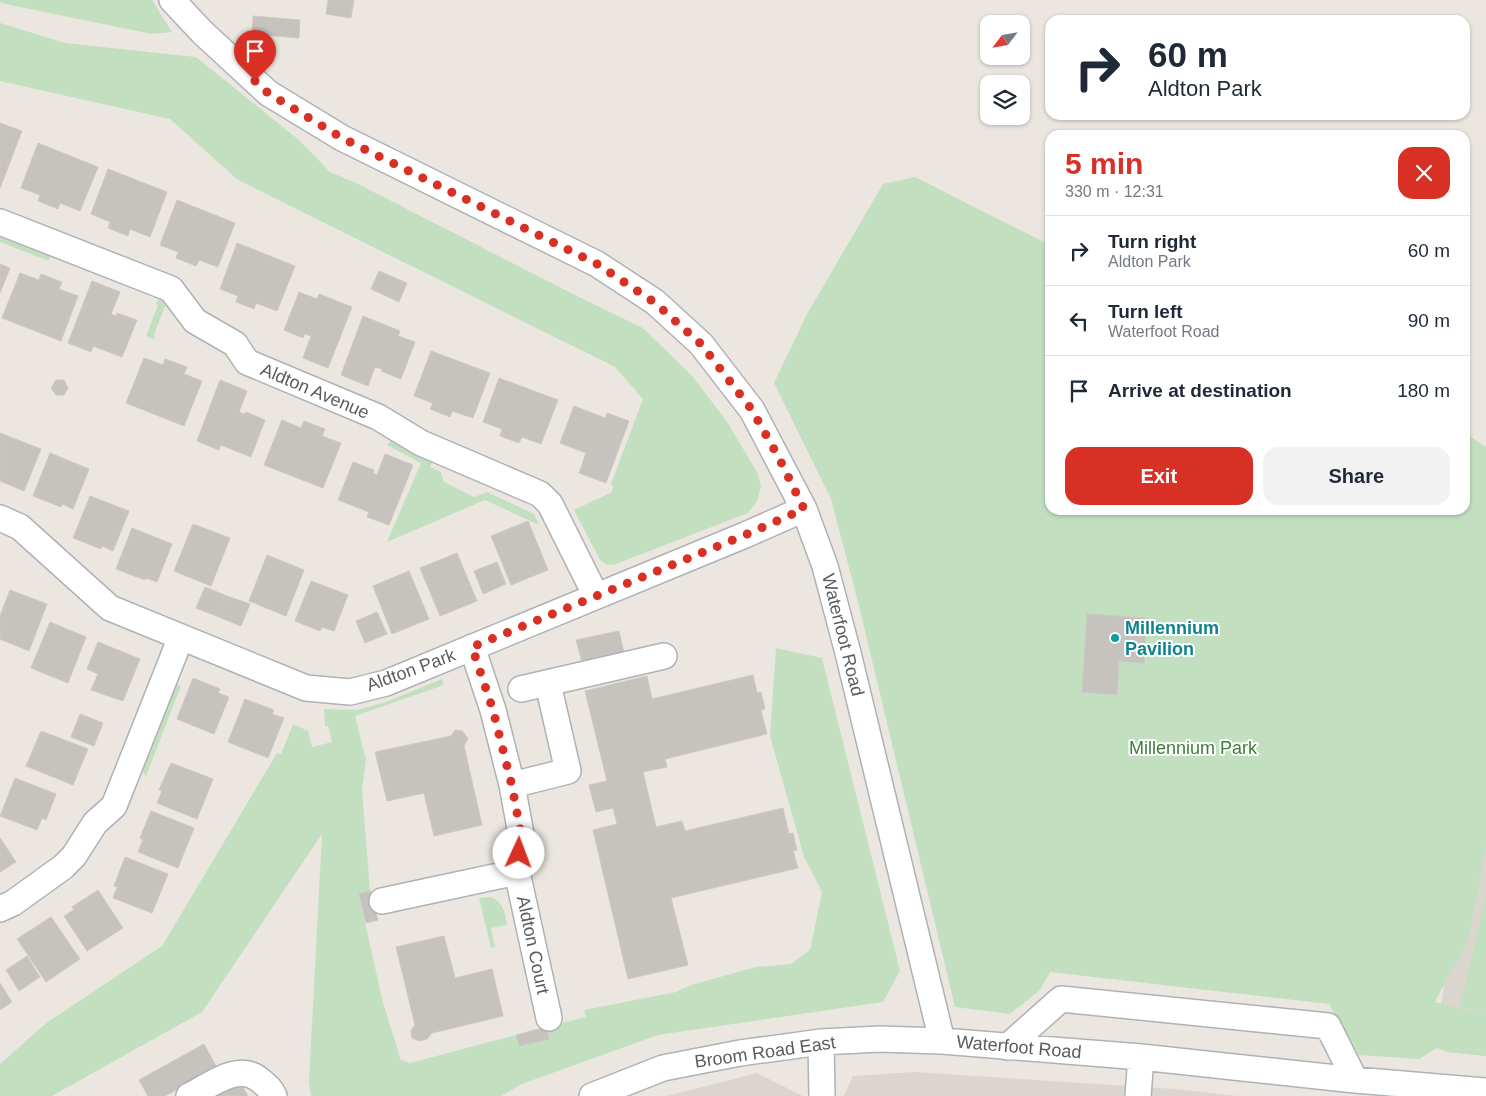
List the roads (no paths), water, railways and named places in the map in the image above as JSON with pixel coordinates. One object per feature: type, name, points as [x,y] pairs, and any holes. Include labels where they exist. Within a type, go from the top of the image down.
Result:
[{"type":"street","name":"Waterfoot Road","points":[[172,0],[202,32],[268,93],[342,138],[597,264],[654,302],[701,344],[752,410],[779,458],[804,509],[825,566],[942,1040],[1141,1057],[1356,1080],[1486,1091]]},
{"type":"street","name":"Aldton Avenue","points":[[0,222],[171,289],[196,321],[235,344],[247,362],[378,417],[421,443],[540,494],[550,504],[596,596]]},
{"type":"street","name":"Aldton Park","points":[[0,518],[20,527],[110,608],[306,688],[350,692],[386,683],[804,509]]},
{"type":"street","points":[[0,909],[14,903],[63,867],[74,856],[96,823],[114,806],[181,637]]},
{"type":"street","name":"Aldton Court","points":[[472,647],[493,710],[512,786],[521,834],[517,872],[549,1018]]},
{"type":"street","points":[[522,689],[664,656]]},
{"type":"street","points":[[512,786],[568,771],[548,684]]},
{"type":"street","name":"Aldton Court","points":[[382,901],[517,872]]},
{"type":"street","points":[[1007,1047],[1061,999],[1328,1026],[1356,1080]]},
{"type":"street","name":"Broom Road East","points":[[592,1096],[663,1068],[740,1053],[821,1042],[880,1039],[942,1040]]},
{"type":"street","points":[[821,1042],[822,1096]]},
{"type":"street","points":[[1138,1096],[1141,1057]]},
{"type":"street","points":[[189,1096],[231,1074],[243,1072],[256,1076],[271,1090],[274,1096]]},
{"type":"place","name":"Millennium Pavilion","points":[[1115,638]]},
{"type":"park label","name":"Millennium Park","points":[[1193,748]]}]
